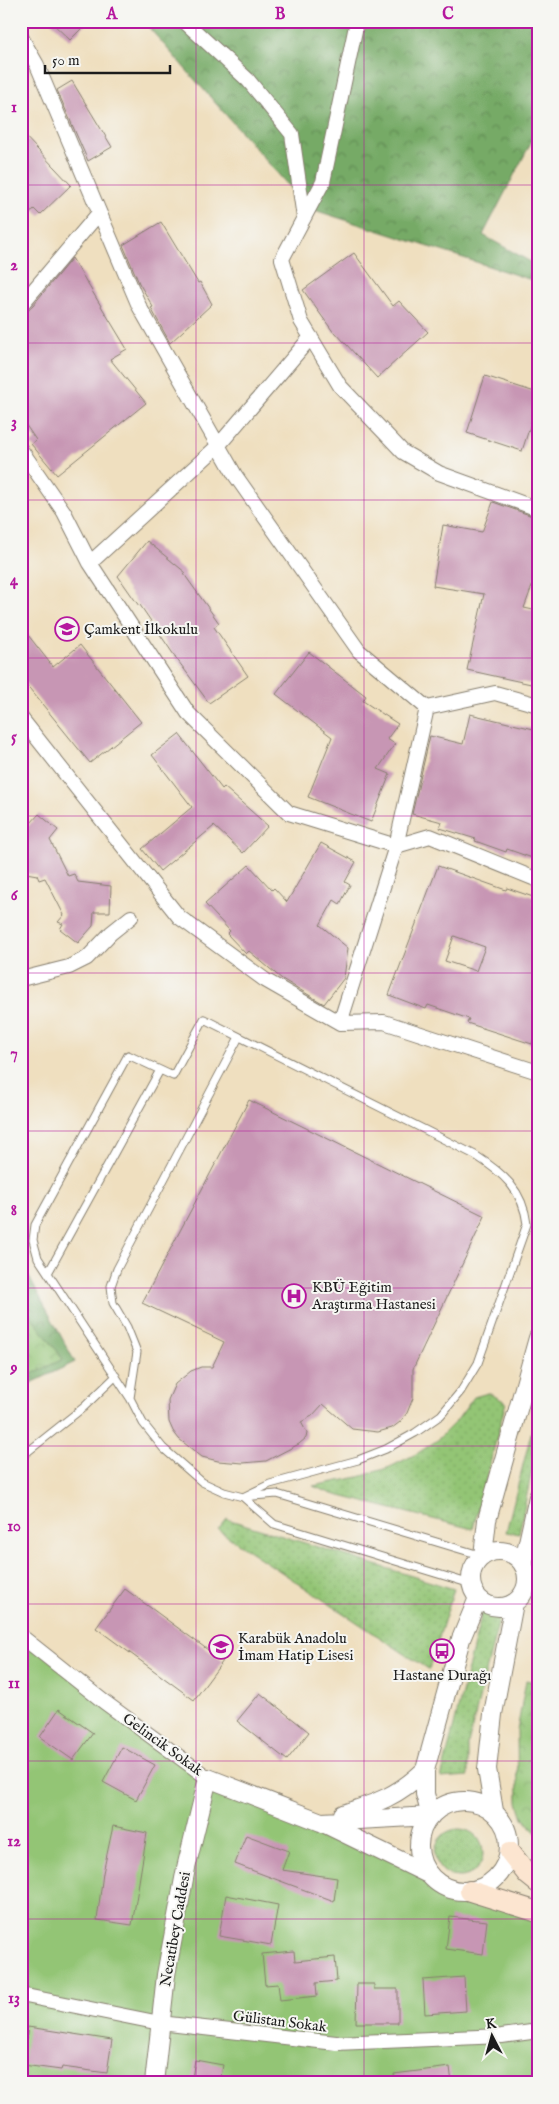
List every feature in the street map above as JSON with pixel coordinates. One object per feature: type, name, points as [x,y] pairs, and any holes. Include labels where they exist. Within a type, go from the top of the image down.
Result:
[{"type":"main road","points":[[510,1852],[528,1875],[538,1883]]},
{"type":"main road","points":[[470,1891],[538,1912]]},
{"type":"street","points":[[184,21],[248,80],[292,134],[304,218]]},
{"type":"street","points":[[357,21],[323,182],[282,259],[301,321],[340,386],[403,452],[439,473],[538,509]]},
{"type":"street","points":[[21,37],[37,65],[139,306],[234,475],[359,652],[426,708]]},
{"type":"street","points":[[21,305],[99,213]]},
{"type":"street","points":[[90,564],[218,446],[311,337]]},
{"type":"street","points":[[21,450],[64,512],[90,564],[188,713],[289,813],[396,846],[430,836],[538,880]]},
{"type":"street","points":[[426,708],[495,692],[538,705]]},
{"type":"street","points":[[340,1023],[396,846],[426,708]]},
{"type":"street","points":[[21,718],[179,917],[265,980],[340,1023],[384,1022],[538,1072]]},
{"type":"street","points":[[21,979],[69,967],[87,958],[111,933],[132,917]]},
{"type":"street","points":[[483,1556],[487,1520],[538,1338]]},
{"type":"street","points":[[494,1811],[487,1770],[494,1714],[514,1603],[525,1590],[529,1577],[538,1497]]},
{"type":"street","points":[[431,1816],[425,1794],[425,1770],[474,1591],[473,1568],[483,1556],[492,1552],[509,1553],[529,1577]]},
{"type":"street","points":[[474,1591],[491,1606],[499,1607],[514,1603]]},
{"type":"street","name":"Gelincik Sokak","points":[[21,1636],[103,1701],[208,1778],[322,1822],[430,1875]]},
{"type":"street","points":[[322,1822],[383,1801],[414,1781],[425,1770]]},
{"type":"street","name":"Necatibey Caddesi","points":[[154,2083],[166,1974],[186,1868],[208,1778]]},
{"type":"street","points":[[467,1800],[481,1804],[494,1811],[504,1823],[509,1837],[510,1852],[505,1866],[496,1878],[484,1886],[470,1891],[455,1890],[441,1885],[430,1875],[422,1862],[419,1848],[420,1833],[431,1816],[438,1808],[452,1802],[467,1800]]},
{"type":"street","points":[[322,1822],[431,1816]]},
{"type":"street","name":"Gülistan Sokak","points":[[21,1995],[160,2023],[336,2043],[502,2036],[538,2031]]},
{"type":"lane","points":[[244,1497],[270,1484],[358,1460],[386,1449],[416,1433],[441,1415],[461,1391],[478,1363],[527,1224],[525,1209],[513,1186],[496,1169],[475,1155],[204,1019],[173,1076],[128,1055],[35,1224],[33,1240],[38,1258],[116,1376],[143,1423],[162,1448],[202,1482],[224,1492],[244,1497],[277,1494],[483,1556]]},
{"type":"lane","points":[[130,1398],[137,1352],[127,1327],[113,1303],[111,1286],[117,1269],[239,1037]]},
{"type":"lane","points":[[48,1273],[160,1070]]},
{"type":"lane","points":[[21,1457],[84,1407],[116,1376]]},
{"type":"lane","points":[[244,1497],[274,1524],[474,1591]]},
{"type":"green space","points":[[143,21],[538,21],[538,129],[483,235],[538,266],[538,282],[308,208]]},
{"type":"green space","points":[[21,1262],[75,1362],[21,1388]]},
{"type":"green space","points":[[21,1303],[63,1359],[21,1379]]},
{"type":"green space","points":[[488,1393],[506,1402],[473,1529],[332,1494],[313,1486],[359,1477],[390,1467],[418,1453],[436,1441],[457,1420],[474,1397]]},
{"type":"green space","points":[[538,1406],[538,1440],[519,1534],[506,1532]]},
{"type":"green space","points":[[227,1519],[454,1589],[429,1670],[218,1530]]},
{"type":"green space","points":[[482,1612],[500,1616],[468,1744],[468,1776],[441,1778]]},
{"type":"green space","points":[[21,1635],[208,1778],[430,1875],[441,1885],[455,1890],[470,1891],[538,1912],[538,2083],[21,2083]]},
{"type":"green space","points":[[526,1680],[538,1683],[538,1834],[523,1818],[518,1802],[517,1731]]},
{"type":"green space","points":[[454,1829],[464,1829],[473,1833],[479,1839],[483,1853],[479,1867],[473,1873],[464,1877],[454,1877],[445,1873],[439,1867],[435,1858],[435,1848],[439,1839],[445,1833]]},
{"type":"building","points":[[50,21],[89,21],[70,40]]},
{"type":"building","points":[[72,81],[112,147],[88,161],[57,90]]},
{"type":"building","points":[[21,132],[71,185],[40,215],[34,209],[21,224]]},
{"type":"building","points":[[161,222],[212,304],[170,343],[139,283],[123,245]]},
{"type":"building","points":[[354,253],[393,306],[399,301],[428,332],[377,378],[334,333],[303,290]]},
{"type":"building","points":[[72,258],[127,349],[110,359],[146,403],[57,475],[31,444],[36,440],[21,418],[21,314],[28,311]]},
{"type":"building","points":[[485,376],[538,393],[538,401],[522,451],[467,433]]},
{"type":"building","points":[[493,502],[538,518],[538,570],[524,608],[538,611],[538,654],[531,684],[467,670],[484,594],[433,586],[443,525],[482,532]]},
{"type":"building","points":[[147,541],[186,573],[184,574],[219,623],[214,627],[248,676],[209,703],[118,576]]},
{"type":"building","name":"Çamkent İlkokulu","points":[[21,626],[53,667],[80,645],[141,722],[90,763],[21,678]]},
{"type":"building","points":[[309,652],[366,696],[363,701],[398,724],[387,739],[395,744],[378,769],[390,774],[371,822],[308,797],[332,737],[276,694]]},
{"type":"building","points":[[470,714],[538,730],[538,860],[507,849],[506,852],[475,841],[476,839],[440,828],[442,822],[412,814],[430,736],[463,744]]},
{"type":"building","points":[[179,734],[222,789],[224,787],[268,826],[243,853],[214,826],[160,871],[142,849],[192,807],[152,755]]},
{"type":"building","points":[[39,814],[58,830],[50,840],[68,876],[74,874],[78,882],[111,886],[110,912],[94,912],[93,926],[78,943],[60,929],[63,924],[58,922],[64,915],[45,878],[39,880],[37,875],[21,872],[21,834]]},
{"type":"building","points":[[321,843],[356,862],[345,882],[350,885],[340,904],[334,900],[320,925],[348,948],[344,978],[324,1004],[282,979],[249,951],[246,954],[227,934],[230,931],[205,904],[249,865],[272,890],[274,888],[287,902]]},
{"type":"building","points":[[438,866],[506,890],[507,888],[536,898],[533,905],[538,907],[538,1025],[532,1044],[467,1023],[469,1019],[428,1005],[426,1009],[389,995]],"holes":[[[454,936],[485,947],[476,971],[445,961]]]},
{"type":"building","points":[[249,1100],[485,1216],[413,1369],[413,1398],[407,1413],[400,1422],[392,1428],[378,1432],[352,1429],[323,1404],[312,1416],[301,1422],[307,1433],[306,1438],[299,1444],[266,1461],[243,1463],[218,1461],[202,1457],[179,1439],[169,1422],[168,1400],[175,1384],[191,1371],[201,1367],[212,1367],[224,1342],[142,1303]]},
{"type":"building","points":[[125,1589],[223,1661],[194,1700],[96,1628]]},
{"type":"building","points":[[260,1693],[309,1732],[287,1760],[237,1721]]},
{"type":"building","points":[[59,1709],[93,1733],[73,1760],[40,1737]]},
{"type":"building","points":[[122,1747],[155,1765],[136,1800],[103,1782]]},
{"type":"building","points":[[113,1826],[147,1833],[132,1925],[97,1920],[103,1873]]},
{"type":"building","points":[[246,1835],[289,1851],[282,1870],[337,1878],[334,1901],[235,1864]]},
{"type":"building","points":[[226,1895],[278,1905],[271,1945],[219,1936]]},
{"type":"building","points":[[450,1917],[487,1921],[483,1954],[446,1949]]},
{"type":"building","points":[[294,1951],[295,1961],[335,1957],[337,1981],[316,1983],[317,1996],[280,2000],[278,1984],[265,1985],[262,1954]]},
{"type":"building","points":[[464,1977],[466,2011],[425,2014],[423,1980]]},
{"type":"building","points":[[357,1984],[374,1984],[374,1989],[398,1989],[398,2023],[356,2023]]},
{"type":"building","points":[[28,2027],[112,2040],[107,2073],[62,2067],[61,2070],[23,2065]]},
{"type":"building","points":[[195,2060],[223,2065],[220,2083],[191,2083]]},
{"type":"building","points":[[450,2067],[452,2083],[395,2083],[394,2074]]},
{"type":"place","name":"Çamkent İlkokulu","points":[[67,629]]},
{"type":"place","name":"KBÜ Eğitim Araştırma Hastanesi","points":[[294,1296]]},
{"type":"place","name":"Karabük Anadolu İmam Hatip Lisesi","points":[[221,1647]]},
{"type":"place","name":"Hastane Durağı","points":[[442,1651]]}]
